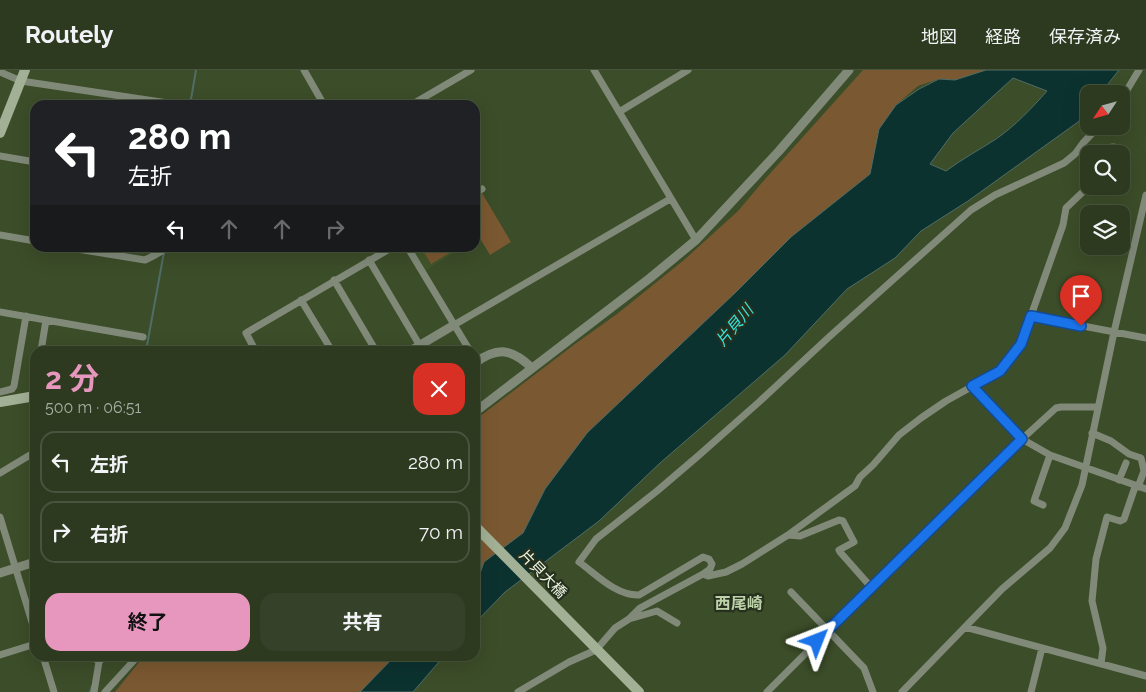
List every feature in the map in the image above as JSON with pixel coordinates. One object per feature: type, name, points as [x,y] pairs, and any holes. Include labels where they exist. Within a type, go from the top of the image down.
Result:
[{"type":"main road","points":[[0,133],[25,70]]},
{"type":"main road","points":[[0,402],[30,395]]},
{"type":"main road","name":"片貝大橋","points":[[480,531],[639,692]]},
{"type":"street","points":[[304,70],[321,100]]},
{"type":"street","points":[[420,100],[471,70]]},
{"type":"street","points":[[594,70],[696,240]]},
{"type":"street","points":[[619,112],[688,70]]},
{"type":"street","points":[[480,408],[650,278],[696,240],[849,70]]},
{"type":"street","points":[[1130,85],[1139,70]]},
{"type":"street","points":[[0,72],[21,81],[148,100]]},
{"type":"street","points":[[518,692],[593,647],[640,608],[710,570],[712,564],[709,559],[704,557],[639,595],[631,595],[620,591],[579,562],[596,539],[628,515],[698,456],[971,210],[995,196],[1064,163],[1078,151],[1091,135]]},
{"type":"street","points":[[0,156],[30,161]]},
{"type":"street","points":[[703,574],[708,576],[726,572],[754,558],[788,535],[855,486],[860,477],[900,435],[946,401],[1000,371],[1021,344],[1063,225],[1066,208],[1080,195]]},
{"type":"street","points":[[902,692],[1002,588],[1050,548],[1065,528],[1082,485],[1097,407],[1146,195]]},
{"type":"street","points":[[424,346],[454,325],[670,199]]},
{"type":"street","points":[[0,235],[30,240]]},
{"type":"street","points":[[96,252],[145,260],[160,252]]},
{"type":"street","points":[[253,346],[246,333],[384,252]]},
{"type":"street","points":[[410,252],[467,346]]},
{"type":"street","points":[[370,260],[420,346]]},
{"type":"street","points":[[334,280],[373,346]]},
{"type":"street","points":[[301,300],[329,346]]},
{"type":"street","points":[[0,312],[143,337]]},
{"type":"street","points":[[0,392],[12,389],[14,386],[26,316]]},
{"type":"street","points":[[1031,316],[1146,338]]},
{"type":"street","points":[[42,346],[46,320]]},
{"type":"street","points":[[480,359],[504,351],[521,357],[532,368]]},
{"type":"street","points":[[972,386],[1022,439],[1050,455],[1146,489]]},
{"type":"street","points":[[767,692],[871,587],[1056,408],[1097,407]]},
{"type":"street","points":[[1092,433],[1111,441],[1129,454],[1141,458],[1144,471],[1124,519],[1120,521],[1107,518],[1096,559],[1092,601],[1103,648],[1101,664]]},
{"type":"street","points":[[0,473],[30,455]]},
{"type":"street","points":[[1043,505],[1034,501],[1050,455]]},
{"type":"street","points":[[1119,480],[1126,463]]},
{"type":"street","points":[[0,517],[30,616]]},
{"type":"street","points":[[788,535],[800,536],[839,520],[843,521],[854,542],[839,550],[871,587]]},
{"type":"street","points":[[0,573],[30,564]]},
{"type":"street","points":[[791,592],[864,668],[872,692]]},
{"type":"street","points":[[629,619],[657,611],[677,623]]},
{"type":"street","points":[[965,627],[1146,676]]},
{"type":"street","points":[[0,655],[30,646]]},
{"type":"street","points":[[1031,692],[1042,648]]},
{"type":"street","points":[[45,661],[54,692]]},
{"type":"street","points":[[100,661],[95,691],[105,692],[133,661]]},
{"type":"shaded area","points":[[863,70],[986,70],[955,80],[939,79],[918,86],[896,105],[879,129],[870,174],[791,237],[727,301],[587,433],[545,489],[523,533],[484,562],[480,574],[480,416],[617,314],[684,260],[738,211]]},
{"type":"shaded area","points":[[482,193],[511,242],[490,255],[480,238],[480,194]]},
{"type":"shaded area","points":[[415,252],[455,252],[426,270]]},
{"type":"shaded area","points":[[424,252],[451,252],[431,264]]},
{"type":"shaded area","points":[[140,661],[390,661],[360,692],[115,692]]},
{"type":"water","name":"片貝川","points":[[986,70],[1119,70],[1107,85],[1080,85],[1080,119],[1078,122],[968,201],[921,231],[895,258],[847,289],[785,355],[660,463],[599,521],[505,592],[480,618],[480,574],[484,562],[523,533],[545,489],[587,433],[735,293],[791,237],[870,174],[879,129],[896,105],[919,89],[939,79],[955,80]],"holes":[[[1013,78],[1047,91],[1003,134],[946,171],[930,164],[953,133]]]},
{"type":"water","points":[[390,661],[440,661],[413,692],[360,692]]},
{"type":"waterway","points":[[191,100],[196,70]]},
{"type":"waterway","points":[[147,346],[164,252]]},
{"type":"waterway","points":[[90,692],[92,686]]},
{"type":"district","name":"西尾崎","points":[[739,603]]},
{"type":"route","points":[[817,641],[1022,439],[972,386],[1000,371],[1021,344],[1031,316],[1081,326]]}]
